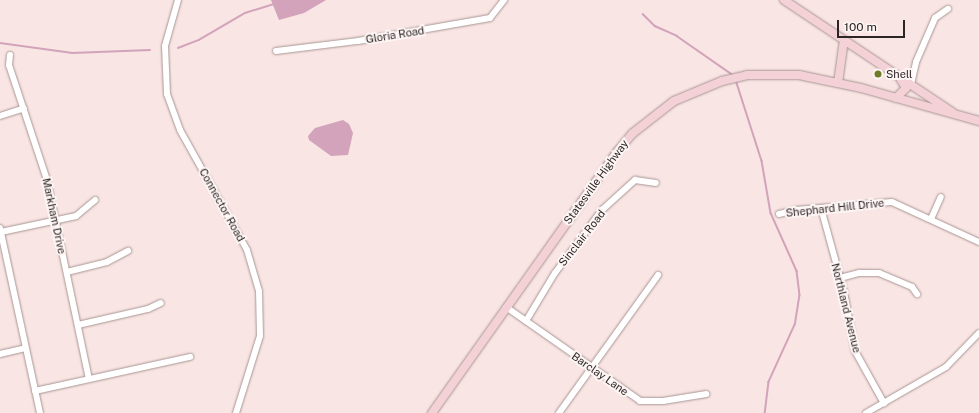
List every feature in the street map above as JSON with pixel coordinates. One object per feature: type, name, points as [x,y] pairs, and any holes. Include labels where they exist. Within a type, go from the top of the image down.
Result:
[{"type":"main road","points":[[784,0],[913,85],[954,114]]},
{"type":"main road","points":[[838,83],[844,40]]},
{"type":"main road","name":"Statesville Highway","points":[[432,413],[616,153],[648,120],[674,101],[722,80],[747,75],[799,75],[838,83],[979,121]]},
{"type":"main road","points":[[896,98],[906,88],[901,78]]},
{"type":"main road","points":[[901,78],[909,90],[913,103]]},
{"type":"main road","points":[[913,85],[917,96],[913,103]]},
{"type":"street","name":"Connector Road","points":[[178,0],[170,20],[165,46],[167,94],[180,130],[247,250],[259,291],[260,336],[236,413]]},
{"type":"street","name":"Gloria Road","points":[[276,51],[366,40],[490,18],[504,0]]},
{"type":"street","points":[[913,85],[916,62],[935,18],[948,9]]},
{"type":"street","name":"Markham Drive","points":[[10,55],[9,64],[44,169],[89,379]]},
{"type":"street","points":[[0,116],[24,108]]},
{"type":"street","name":"Sinclair Road","points":[[526,321],[555,273],[602,210],[635,180],[656,183]]},
{"type":"street","points":[[931,218],[941,197]]},
{"type":"street","points":[[40,413],[0,230],[56,221],[76,216],[95,200]]},
{"type":"street","name":"Shephard Hill Drive","points":[[779,214],[821,208],[892,202],[931,218],[979,242]]},
{"type":"street","name":"Northland Avenue","points":[[821,208],[840,278],[855,350],[884,403]]},
{"type":"street","points":[[67,272],[107,262],[128,251]]},
{"type":"street","points":[[840,278],[858,273],[879,273],[912,287],[918,294]]},
{"type":"street","points":[[559,413],[658,275]]},
{"type":"street","points":[[78,325],[148,309],[161,303]]},
{"type":"street","name":"Barclay Lane","points":[[506,307],[640,401],[663,401],[706,394]]},
{"type":"street","points":[[866,413],[951,362],[979,333]]},
{"type":"street","points":[[0,354],[25,348]]},
{"type":"street","points":[[35,391],[190,358]]},
{"type":"shaded area","points":[[271,0],[326,0],[304,13],[279,20]]},
{"type":"shaded area","points":[[343,120],[349,124],[353,133],[348,155],[331,156],[309,140],[308,136],[315,128]]},
{"type":"waterway","points":[[178,48],[199,40],[245,13],[274,4]]},
{"type":"waterway","points":[[643,14],[655,26],[677,36],[733,75]]},
{"type":"waterway","points":[[0,43],[72,53],[150,50]]},
{"type":"waterway","points":[[736,80],[762,161],[771,213],[797,271],[800,295],[795,325],[769,382],[765,413]]},
{"type":"place","name":"Shell","points":[[878,74]]}]
